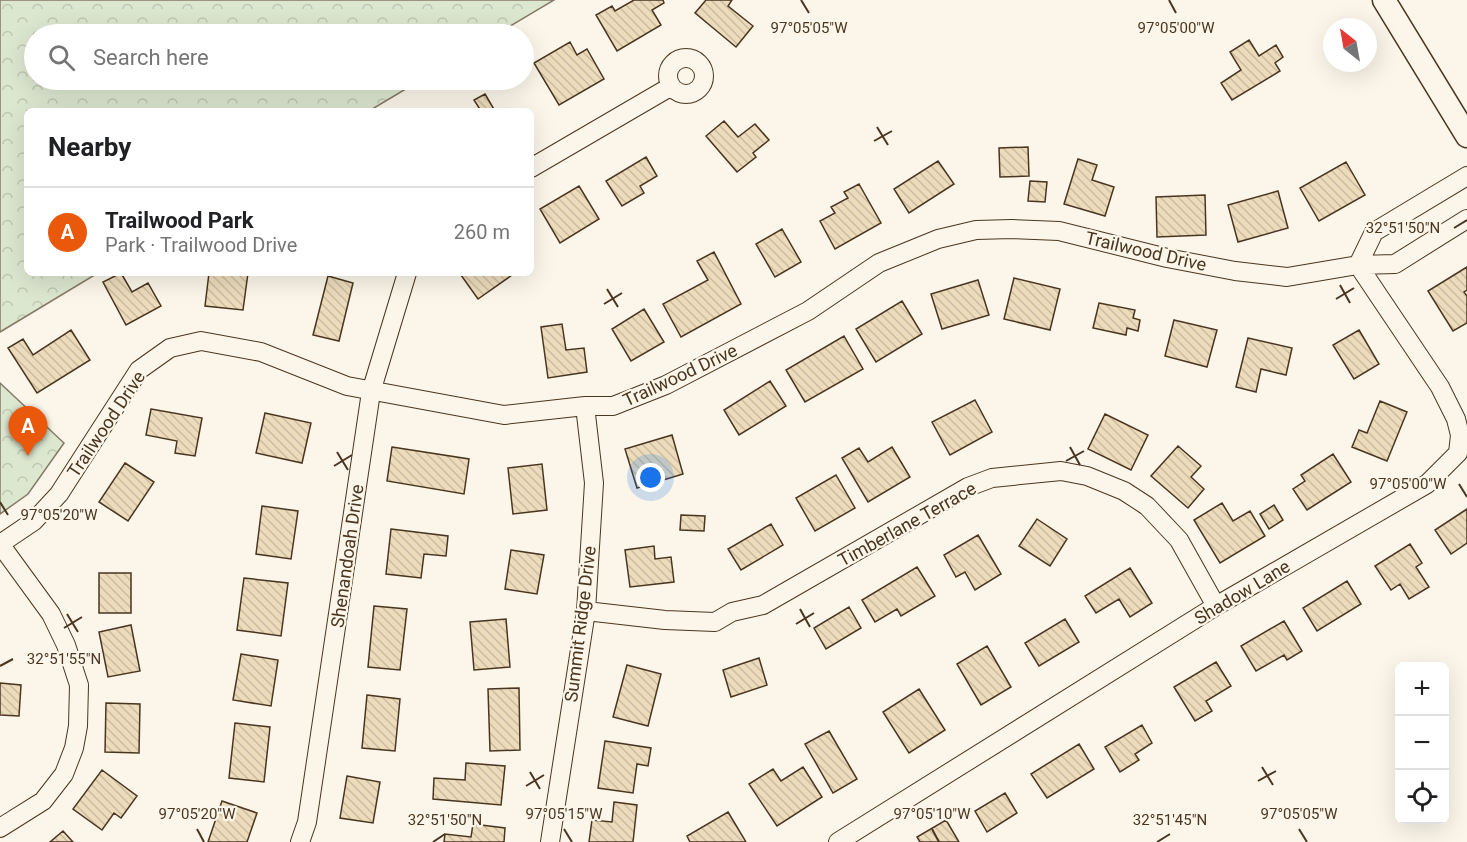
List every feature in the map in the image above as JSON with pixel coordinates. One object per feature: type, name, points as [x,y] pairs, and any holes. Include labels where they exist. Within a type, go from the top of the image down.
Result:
[{"type":"main road","points":[[1384,0],[1467,136]]},
{"type":"street","points":[[534,166],[670,87]]},
{"type":"street","points":[[1358,265],[1374,232],[1467,176]]},
{"type":"street","name":"Trailwood Drive","points":[[0,544],[34,521],[59,494],[139,370],[170,348],[201,341],[261,352],[347,386],[371,392],[504,415],[585,406],[613,406],[666,385],[808,311],[879,263],[938,239],[976,230],[1059,231],[1167,258],[1235,271],[1287,277],[1358,265],[1395,264],[1467,219]]},
{"type":"street","name":"Shadow Lane","points":[[837,842],[1216,606],[1428,484],[1458,453],[1460,435],[1456,419],[1440,387],[1358,265]]},
{"type":"street","name":"Shenandoah Drive","points":[[300,842],[307,822],[371,392],[406,276]]},
{"type":"street","name":"Summit Ridge Drive","points":[[550,842],[586,611],[594,483],[585,406]]},
{"type":"street","name":"Timberlane Terrace","points":[[586,611],[665,620],[715,622],[732,612],[763,605],[968,487],[992,478],[1061,471],[1087,476],[1115,487],[1147,506],[1179,540],[1216,606]]},
{"type":"street","points":[[0,544],[51,614],[66,645],[79,685],[76,737],[64,774],[43,801],[0,828]]},
{"type":"green space","points":[[0,0],[554,0],[514,24],[24,24],[24,90],[404,90],[374,108],[24,108],[24,276],[93,276],[0,332]]},
{"type":"green space","points":[[0,383],[64,443],[28,494],[0,514]]},
{"type":"building","points":[[634,0],[663,0],[664,3],[652,10],[661,25],[617,51],[596,15],[612,6],[615,11]]},
{"type":"building","points":[[706,0],[732,0],[728,6],[753,26],[736,47],[695,13]]},
{"type":"building","points":[[1249,40],[1259,56],[1276,45],[1283,57],[1275,63],[1280,71],[1232,100],[1221,83],[1241,70],[1230,52]]},
{"type":"building","points":[[570,42],[577,55],[587,49],[604,79],[559,105],[534,63]]},
{"type":"building","points":[[485,94],[493,108],[479,108],[474,100]]},
{"type":"building","points":[[724,121],[738,137],[755,124],[769,140],[753,153],[756,157],[737,172],[706,136]]},
{"type":"building","points":[[1028,147],[1029,176],[1000,177],[999,148]]},
{"type":"building","points":[[646,157],[657,176],[640,186],[644,193],[622,206],[606,181]]},
{"type":"building","points":[[1078,159],[1097,165],[1092,180],[1114,187],[1105,216],[1064,204]]},
{"type":"building","points":[[938,161],[954,184],[909,213],[894,189]]},
{"type":"building","points":[[1346,162],[1365,195],[1319,221],[1300,188]]},
{"type":"building","points":[[1030,181],[1047,182],[1045,202],[1028,201]]},
{"type":"building","points":[[859,184],[881,223],[835,249],[820,221],[835,213],[831,207],[848,198],[844,192]]},
{"type":"building","points":[[579,186],[599,219],[560,243],[540,209]]},
{"type":"building","points":[[1278,191],[1288,228],[1238,242],[1228,205]]},
{"type":"building","points":[[1205,195],[1206,235],[1157,237],[1156,197]]},
{"type":"building","points":[[782,229],[801,262],[775,277],[756,244]]},
{"type":"building","points":[[714,252],[741,304],[681,337],[663,304],[708,280],[697,261]]},
{"type":"building","points":[[1467,267],[1467,290],[1464,292],[1467,296],[1467,323],[1453,331],[1428,291]]},
{"type":"building","points":[[115,276],[123,276],[132,292],[148,283],[161,306],[126,325],[103,282]]},
{"type":"building","points":[[209,276],[248,276],[243,310],[205,306]]},
{"type":"building","points":[[328,276],[353,283],[339,341],[313,335]]},
{"type":"building","points":[[462,276],[511,276],[478,299]]},
{"type":"building","points":[[1014,278],[1060,289],[1050,330],[1004,319]]},
{"type":"building","points":[[978,280],[989,315],[942,329],[931,294]]},
{"type":"building","points":[[902,301],[922,334],[876,362],[856,329]]},
{"type":"building","points":[[1099,303],[1135,310],[1133,318],[1140,320],[1138,331],[1127,328],[1126,335],[1093,328]]},
{"type":"building","points":[[644,309],[664,342],[631,361],[612,329]]},
{"type":"building","points":[[1174,320],[1217,330],[1207,367],[1165,356]]},
{"type":"building","points":[[562,324],[566,350],[584,348],[587,372],[548,378],[541,327]]},
{"type":"building","points":[[71,330],[90,360],[37,393],[8,348],[23,339],[33,355]]},
{"type":"building","points":[[1359,330],[1379,364],[1354,379],[1333,345]]},
{"type":"building","points":[[844,336],[863,369],[805,402],[786,370]]},
{"type":"building","points":[[1248,338],[1292,348],[1286,375],[1261,369],[1256,392],[1236,387]]},
{"type":"building","points":[[770,381],[786,406],[739,435],[724,410]]},
{"type":"building","points":[[975,400],[992,432],[950,455],[932,422]]},
{"type":"building","points":[[1380,401],[1407,412],[1387,461],[1352,447],[1359,430],[1367,433]]},
{"type":"building","points":[[151,409],[202,418],[195,456],[175,453],[177,441],[146,435]]},
{"type":"building","points":[[265,413],[311,423],[302,463],[256,453]]},
{"type":"building","points":[[1105,414],[1148,435],[1131,470],[1088,449]]},
{"type":"building","points":[[672,435],[683,474],[637,488],[625,449]]},
{"type":"building","points":[[1178,446],[1201,466],[1191,477],[1204,489],[1188,508],[1151,476]]},
{"type":"building","points":[[392,447],[469,459],[464,494],[387,481]]},
{"type":"building","points":[[892,447],[910,477],[868,502],[842,458],[859,448],[868,462]]},
{"type":"building","points":[[1333,454],[1351,482],[1307,510],[1293,489],[1305,481],[1301,475]]},
{"type":"building","points":[[125,463],[154,482],[128,521],[99,502]]},
{"type":"building","points":[[542,464],[547,510],[513,514],[508,468]]},
{"type":"building","points":[[836,475],[855,508],[815,531],[796,498]]},
{"type":"building","points":[[1222,503],[1233,521],[1250,511],[1265,536],[1220,563],[1194,520]]},
{"type":"building","points":[[1274,505],[1283,520],[1269,529],[1260,514]]},
{"type":"building","points":[[262,506],[298,511],[291,559],[256,554]]},
{"type":"building","points":[[1467,509],[1467,543],[1451,554],[1435,530]]},
{"type":"building","points":[[681,515],[705,516],[704,531],[680,530]]},
{"type":"building","points":[[1037,519],[1067,539],[1050,566],[1019,546]]},
{"type":"building","points":[[771,524],[783,545],[741,570],[728,549]]},
{"type":"building","points":[[391,529],[448,536],[446,556],[424,554],[421,578],[386,574]]},
{"type":"building","points":[[978,535],[1001,574],[975,590],[965,572],[956,577],[944,555]]},
{"type":"building","points":[[1410,544],[1422,563],[1416,567],[1429,587],[1409,599],[1400,584],[1391,590],[1375,566]]},
{"type":"building","points":[[654,546],[655,559],[671,557],[674,582],[630,587],[625,550]]},
{"type":"building","points":[[511,550],[544,555],[537,594],[505,589]]},
{"type":"building","points":[[917,567],[935,596],[901,616],[897,609],[875,622],[862,600]]},
{"type":"building","points":[[1130,568],[1152,603],[1130,617],[1119,599],[1096,613],[1085,596]]},
{"type":"building","points":[[99,573],[131,573],[131,613],[99,613]]},
{"type":"building","points":[[244,578],[288,583],[281,636],[237,630]]},
{"type":"building","points":[[1347,581],[1361,604],[1317,631],[1303,608]]},
{"type":"building","points":[[374,606],[407,609],[400,670],[368,667]]},
{"type":"building","points":[[849,607],[861,628],[826,649],[814,628]]},
{"type":"building","points":[[506,619],[510,667],[474,670],[470,622]]},
{"type":"building","points":[[1065,619],[1079,642],[1039,666],[1025,643]]},
{"type":"building","points":[[1284,621],[1302,651],[1287,660],[1284,655],[1256,671],[1241,646]]},
{"type":"building","points":[[131,625],[140,671],[108,677],[99,632]]},
{"type":"building","points":[[987,646],[1011,687],[981,705],[957,664]]},
{"type":"building","points":[[241,654],[278,660],[271,706],[233,700]]},
{"type":"building","points":[[759,658],[767,685],[731,697],[723,670]]},
{"type":"building","points":[[1216,662],[1231,686],[1206,701],[1212,711],[1195,721],[1174,687]]},
{"type":"building","points":[[627,665],[661,674],[648,726],[613,717]]},
{"type":"building","points":[[0,683],[21,685],[19,716],[0,715]]},
{"type":"building","points":[[519,688],[520,750],[490,751],[488,689]]},
{"type":"building","points":[[919,689],[945,730],[909,753],[883,712]]},
{"type":"building","points":[[367,695],[400,699],[395,751],[362,748]]},
{"type":"building","points":[[106,703],[140,704],[139,753],[105,752]]},
{"type":"building","points":[[235,723],[270,727],[264,782],[229,778]]},
{"type":"building","points":[[1142,725],[1152,743],[1135,754],[1139,760],[1120,772],[1105,747]]},
{"type":"building","points":[[829,731],[857,779],[833,793],[805,744]]},
{"type":"building","points":[[605,741],[651,748],[648,766],[637,764],[633,793],[598,788]]},
{"type":"building","points":[[1079,744],[1094,769],[1047,798],[1031,774]]},
{"type":"building","points":[[466,763],[505,766],[501,805],[433,799],[434,778],[465,780]]},
{"type":"building","points":[[803,767],[822,797],[777,826],[749,784],[773,769],[781,781]]},
{"type":"building","points":[[102,770],[137,796],[121,818],[114,813],[102,830],[73,809]]},
{"type":"building","points":[[347,776],[380,782],[373,823],[340,818]]},
{"type":"building","points":[[1005,793],[1017,813],[987,832],[975,811]]},
{"type":"building","points":[[222,801],[257,813],[247,842],[208,842]]},
{"type":"building","points":[[614,802],[637,805],[633,842],[589,842],[592,820],[612,822]]},
{"type":"building","points":[[728,812],[746,842],[690,842],[687,836]]},
{"type":"building","points":[[946,820],[959,842],[920,842],[917,837]]},
{"type":"building","points":[[473,824],[505,828],[504,842],[444,842],[445,834],[471,837]]},
{"type":"building","points":[[63,831],[73,842],[50,842]]},
{"type":"place","name":"Trailwood Park","points":[[28,456]]}]
